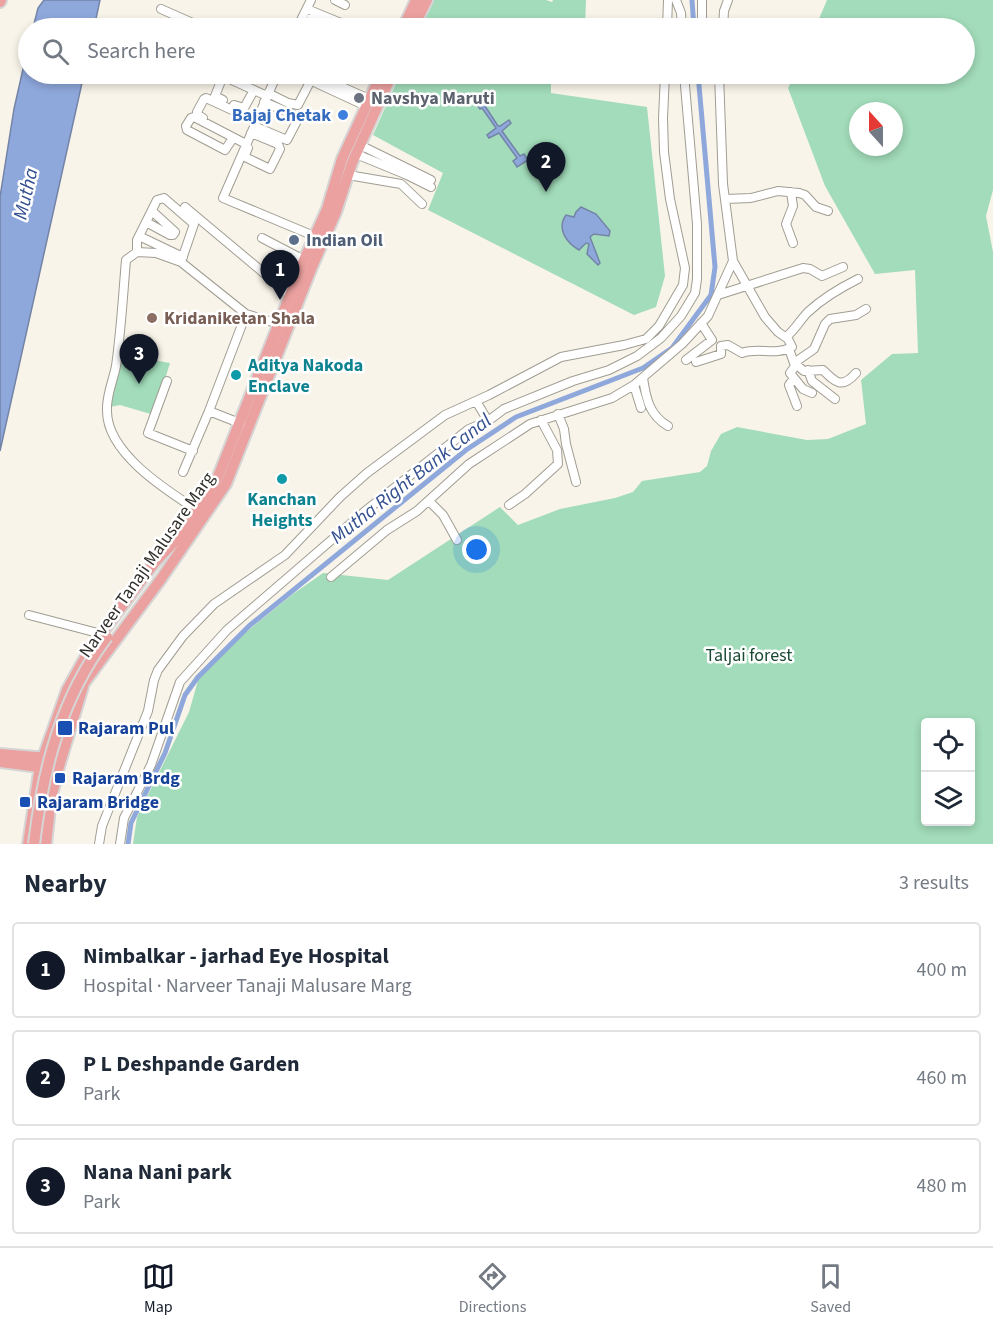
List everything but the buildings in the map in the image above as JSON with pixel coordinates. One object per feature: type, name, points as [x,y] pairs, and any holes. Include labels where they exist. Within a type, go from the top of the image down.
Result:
[{"type":"main road","points":[[408,18],[416,0]]},
{"type":"main road","points":[[418,18],[427,0]]},
{"type":"main road","name":"Narveer Tanaji Malusare Marg","points":[[28,844],[42,762],[71,682],[83,659],[103,637],[178,538],[217,479],[244,425],[336,212],[378,84]]},
{"type":"main road","name":"Narveer Tanaji Malusare Marg","points":[[46,844],[51,799],[59,765],[84,683],[226,484],[279,324],[327,209],[342,159],[386,84]]},
{"type":"main road","points":[[34,844],[42,790],[65,712],[79,680],[103,637]]},
{"type":"main road","points":[[0,754],[59,765]]},
{"type":"main road","points":[[0,762],[42,762]]},
{"type":"street","points":[[335,0],[345,2]]},
{"type":"street","points":[[667,18],[668,0]]},
{"type":"street","points":[[676,0],[681,18]]},
{"type":"street","points":[[702,0],[702,18]]},
{"type":"street","points":[[724,18],[728,0]]},
{"type":"street","points":[[310,6],[337,18]]},
{"type":"street","points":[[310,6],[332,18]]},
{"type":"street","points":[[161,9],[181,18]]},
{"type":"street","points":[[220,84],[215,96],[243,108],[254,90]]},
{"type":"street","points":[[233,138],[228,149],[225,150],[187,130],[186,126],[194,117],[233,138],[251,133],[287,140],[297,121],[292,114],[241,84]]},
{"type":"street","points":[[272,84],[223,198],[315,236]]},
{"type":"street","points":[[266,97],[298,105],[308,84]]},
{"type":"street","points":[[327,84],[372,105]]},
{"type":"street","points":[[99,844],[102,826],[148,711],[154,681],[164,661],[183,636],[220,598],[285,555],[340,497],[367,473],[445,415],[561,357],[646,339],[659,326],[683,285],[685,268],[670,199],[664,152],[665,84]]},
{"type":"street","points":[[120,844],[124,818],[151,765],[180,682],[227,630],[364,512],[469,429],[488,421],[504,409],[573,381],[609,370],[637,356],[661,338],[681,316],[695,293],[697,279],[697,224],[685,84]]},
{"type":"street","points":[[719,84],[725,199],[733,261],[765,317],[792,347],[789,349],[795,364],[804,371],[823,370],[836,382],[844,383],[856,373]]},
{"type":"street","points":[[251,133],[206,98],[204,99],[197,112],[198,115],[251,133],[280,146],[270,169],[245,157],[251,133]]},
{"type":"street","points":[[358,150],[431,184]]},
{"type":"street","points":[[348,175],[401,184],[422,204]]},
{"type":"street","points":[[725,199],[751,198],[778,191],[791,192],[805,195],[816,207],[828,211]]},
{"type":"street","points":[[791,192],[793,206],[786,224],[793,243]]},
{"type":"street","points":[[137,252],[139,236],[157,200],[164,198],[194,224],[182,259]]},
{"type":"street","points":[[184,207],[290,295]]},
{"type":"street","points":[[146,222],[170,236],[175,231],[152,211]]},
{"type":"street","points":[[139,236],[182,259],[246,314],[279,324]]},
{"type":"street","points":[[262,238],[304,260]]},
{"type":"street","points":[[182,259],[156,253],[137,252],[126,260],[116,367],[106,412],[113,434],[134,464],[170,493],[197,510]]},
{"type":"street","points":[[331,577],[387,530],[429,501],[469,464],[530,424],[612,398],[643,378],[682,344],[708,316],[733,261]]},
{"type":"street","points":[[718,295],[804,268],[822,276],[843,267]]},
{"type":"street","points":[[786,338],[795,330],[809,310],[837,289],[858,279]]},
{"type":"street","points":[[812,393],[803,389],[790,371],[814,349],[825,324],[830,319],[856,315],[866,309]]},
{"type":"street","points":[[183,472],[246,314]]},
{"type":"street","points":[[686,360],[712,340],[701,322]]},
{"type":"street","points":[[696,362],[721,354],[721,346],[728,345],[742,353],[752,350],[776,353],[789,349]]},
{"type":"street","points":[[808,370],[812,381],[835,399]]},
{"type":"street","points":[[643,378],[652,411],[656,418],[668,426]]},
{"type":"street","points":[[794,378],[789,385],[797,406]]},
{"type":"street","points":[[167,381],[148,433],[193,451]]},
{"type":"street","points":[[634,385],[641,408]]},
{"type":"street","points":[[476,401],[488,421]]},
{"type":"street","points":[[209,411],[244,425]]},
{"type":"street","points":[[558,414],[564,429],[576,482]]},
{"type":"street","points":[[541,420],[557,450],[558,464]]},
{"type":"street","points":[[509,505],[525,494],[558,464],[571,459]]},
{"type":"street","points":[[429,501],[443,515],[457,540]]},
{"type":"street","points":[[29,615],[93,632],[103,637]]},
{"type":"green space","points":[[432,0],[546,0],[552,2],[553,0],[586,0],[585,18],[424,18]]},
{"type":"green space","name":"Taljai forest","points":[[827,0],[993,0],[993,190],[986,216],[993,252],[993,844],[133,844],[137,817],[189,712],[199,677],[220,653],[293,594],[323,573],[388,580],[500,507],[518,525],[560,509],[633,492],[642,481],[700,472],[707,466],[711,451],[721,434],[737,427],[807,440],[828,439],[866,424],[861,380],[892,354],[918,353],[915,270],[875,274],[825,186],[788,88],[790,84],[975,84],[975,18],[819,18]]},
{"type":"green space","points":[[396,84],[551,84],[551,93],[647,107],[665,276],[656,307],[634,315],[428,210],[443,173],[373,135]]},
{"type":"green space","points":[[121,354],[170,363],[154,415],[120,405],[110,407]]},
{"type":"water","points":[[44,0],[100,0],[96,18],[36,18],[38,8]]},
{"type":"water","name":"Mutha","points":[[20,84],[82,84],[0,451],[0,197]]},
{"type":"water","points":[[482,97],[498,126],[509,120],[511,123],[502,131],[520,156],[524,154],[528,160],[517,167],[513,161],[517,158],[499,133],[489,138],[487,135],[496,128],[475,102]]},
{"type":"water","points":[[581,207],[596,214],[610,231],[609,236],[594,234],[590,237],[600,263],[598,265],[587,254],[589,244],[586,243],[579,250],[570,244],[564,235],[562,225],[566,215],[574,217]]},
{"type":"waterway","name":"Mutha Right Bank Canal","points":[[692,0],[693,18]]},
{"type":"waterway","name":"Mutha Right Bank Canal","points":[[128,844],[131,823],[165,753],[185,695],[198,677],[249,626],[466,450],[516,417],[643,368],[672,348],[711,295],[715,267],[699,84]]},
{"type":"place","name":"Navshya Maruti","points":[[359,98]]},
{"type":"place","name":"Bajaj Chetak","points":[[343,115]]},
{"type":"place","name":"P L Deshpande Garden","points":[[546,192]]},
{"type":"place","name":"Indian Oil","points":[[294,240]]},
{"type":"place","name":"Nimbalkar - jarhad Eye Hospital","points":[[280,300]]},
{"type":"place","name":"Kridaniketan Shala","points":[[152,318]]},
{"type":"place","name":"Aditya Nakoda Enclave","points":[[236,375]]},
{"type":"place","name":"Nana Nani park","points":[[139,384]]},
{"type":"place","name":"Kanchan Heights","points":[[282,479]]},
{"type":"place","name":"Rajaram Pul","points":[[65,728]]},
{"type":"place","name":"Rajaram Brdg","points":[[60,778]]},
{"type":"place","name":"Rajaram Bridge","points":[[25,802]]}]
